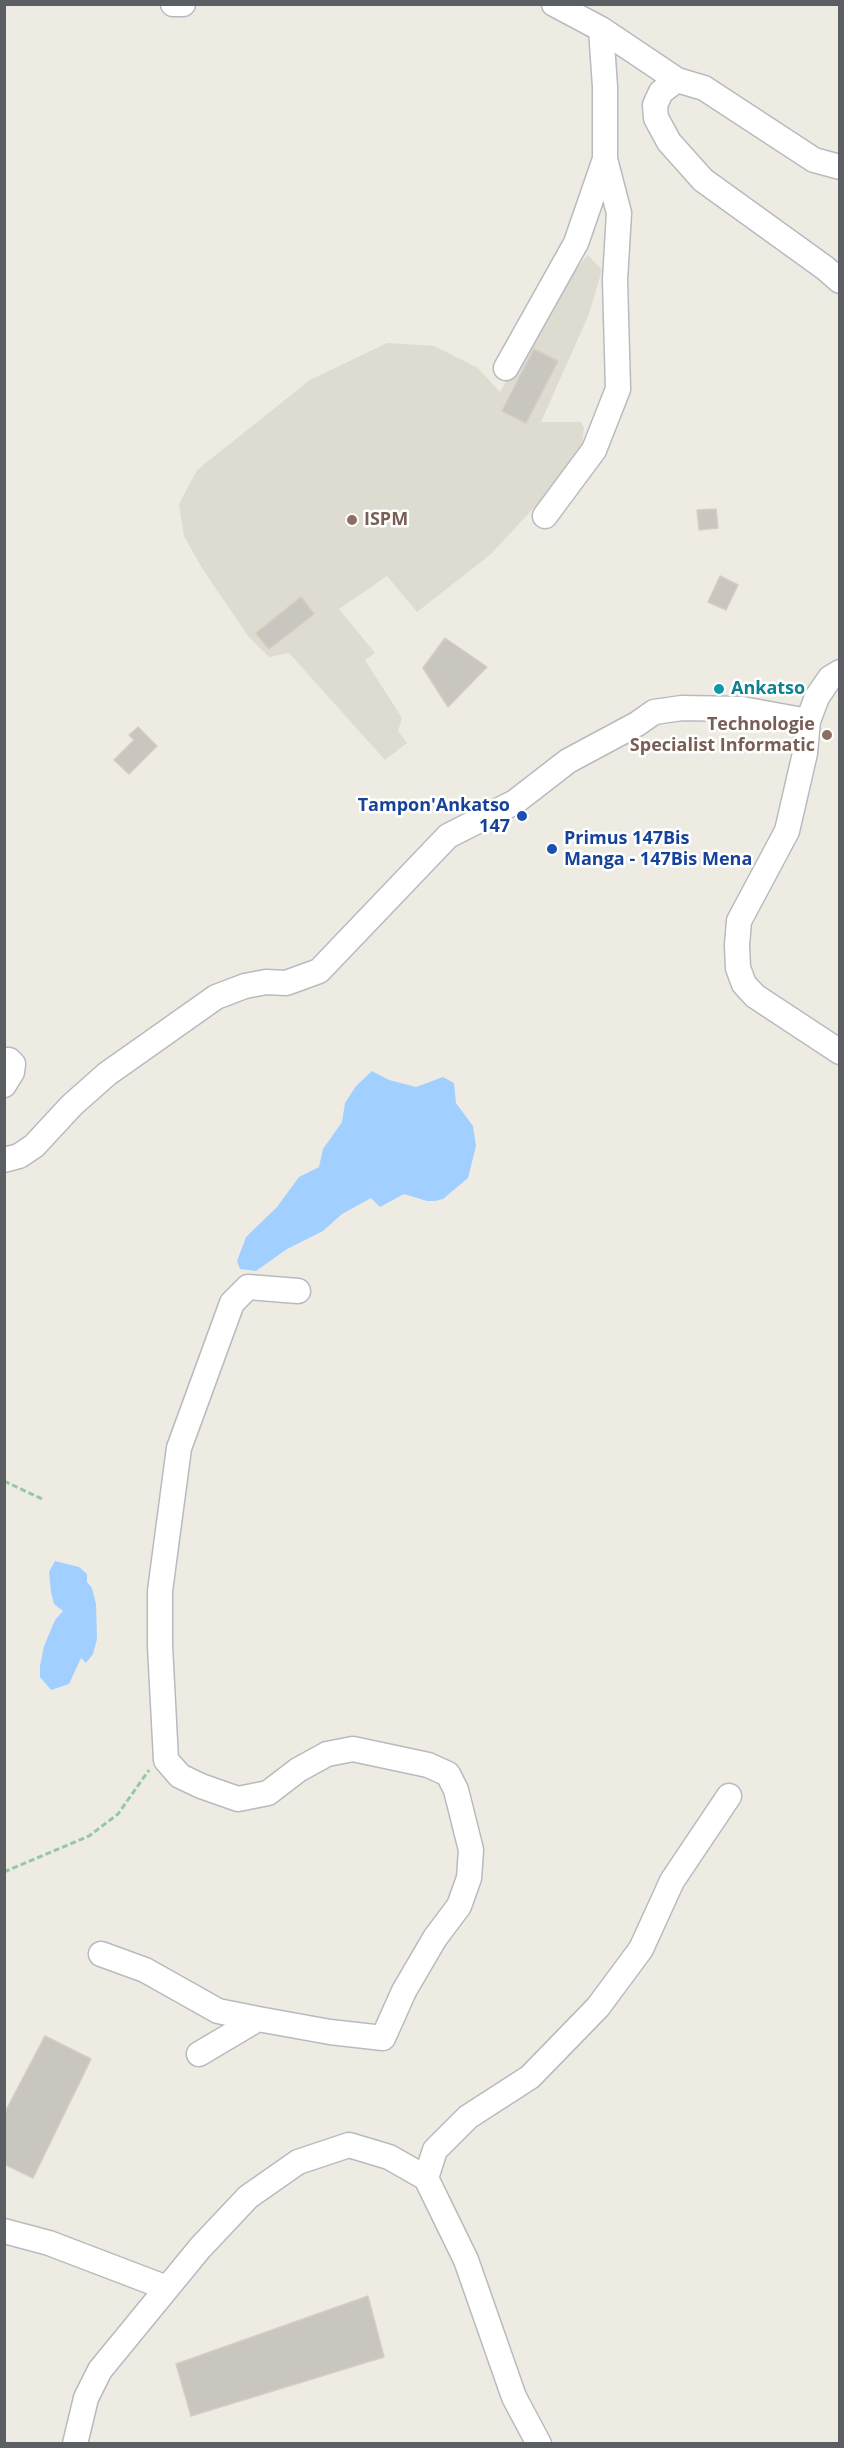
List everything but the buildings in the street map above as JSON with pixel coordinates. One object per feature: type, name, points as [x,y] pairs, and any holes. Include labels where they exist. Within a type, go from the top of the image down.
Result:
[{"type":"street","points":[[173,4],[183,4]]},
{"type":"street","points":[[557,5],[600,28],[677,80],[704,88],[814,160],[840,167]]},
{"type":"street","points":[[545,516],[594,450],[618,389],[615,280],[619,213],[605,159],[605,87],[600,28]]},
{"type":"street","points":[[677,80],[661,92],[655,105],[656,118],[669,142],[703,180],[840,281]]},
{"type":"street","points":[[506,368],[576,243],[605,159]]},
{"type":"street","points":[[840,672],[830,678],[817,697],[808,721],[805,753],[787,831],[740,921],[738,968],[744,984],[755,996],[840,1052]]},
{"type":"street","points":[[4,1160],[19,1156],[34,1146],[72,1105],[107,1074],[216,997],[245,986],[266,982],[286,982],[319,971],[359,932],[448,836],[515,802],[568,761],[637,724],[654,712],[682,708],[742,709],[808,721]]},
{"type":"street","points":[[4,1060],[9,1060],[13,1064],[12,1072],[4,1085]]},
{"type":"street","points":[[101,1954],[145,1970],[218,2011],[330,2032],[383,2038],[404,1991],[435,1938],[459,1906],[469,1878],[471,1850],[456,1790],[448,1774],[428,1765],[353,1749],[327,1754],[298,1770],[268,1793],[238,1799],[180,1776],[166,1760],[160,1646],[160,1591],[179,1448],[232,1303],[248,1287],[298,1291]]},
{"type":"street","points":[[426,2178],[435,2150],[468,2117],[530,2077],[598,2007],[641,1949],[672,1881],[729,1796]]},
{"type":"street","points":[[199,2054],[258,2019]]},
{"type":"street","points":[[75,2444],[86,2398],[100,2370],[200,2248],[248,2197],[298,2162],[349,2145],[389,2157],[426,2178],[466,2260],[514,2397],[539,2444]]},
{"type":"street","points":[[4,2231],[49,2243],[167,2288]]},
{"type":"path","points":[[4,1481],[42,1499]]},
{"type":"path","points":[[4,1872],[89,1836],[118,1814],[147,1772],[166,1760]]},
{"type":"shaded area","name":"ISPM","points":[[588,255],[602,270],[589,314],[541,422],[581,422],[584,428],[582,444],[567,472],[491,554],[417,612],[387,576],[339,609],[375,653],[365,660],[402,718],[398,731],[407,743],[385,760],[289,653],[269,657],[248,636],[202,568],[184,536],[179,504],[197,470],[310,380],[387,343],[434,346],[478,368],[500,392],[563,284]]},
{"type":"water","points":[[372,1071],[389,1080],[416,1087],[443,1077],[454,1083],[456,1103],[473,1126],[476,1146],[468,1178],[443,1199],[435,1201],[404,1194],[380,1207],[371,1198],[342,1214],[323,1231],[287,1249],[256,1271],[240,1269],[237,1261],[246,1237],[277,1207],[299,1177],[319,1167],[323,1149],[342,1122],[345,1103],[356,1086]]},
{"type":"water","points":[[55,1561],[79,1567],[87,1574],[87,1582],[92,1588],[96,1604],[97,1639],[93,1654],[86,1663],[81,1658],[69,1684],[51,1690],[40,1677],[40,1666],[44,1646],[55,1620],[63,1611],[54,1604],[51,1592],[49,1572]]},
{"type":"place","name":"ISPM","points":[[352,520]]},
{"type":"place","name":"Ankatso","points":[[719,689]]},
{"type":"place","name":"Technologie Specialist Informatic","points":[[827,735]]},
{"type":"place","name":"Tampon'Ankatso 147","points":[[522,816]]},
{"type":"place","name":"Primus 147Bis Manga - 147Bis Mena","points":[[552,849]]}]
